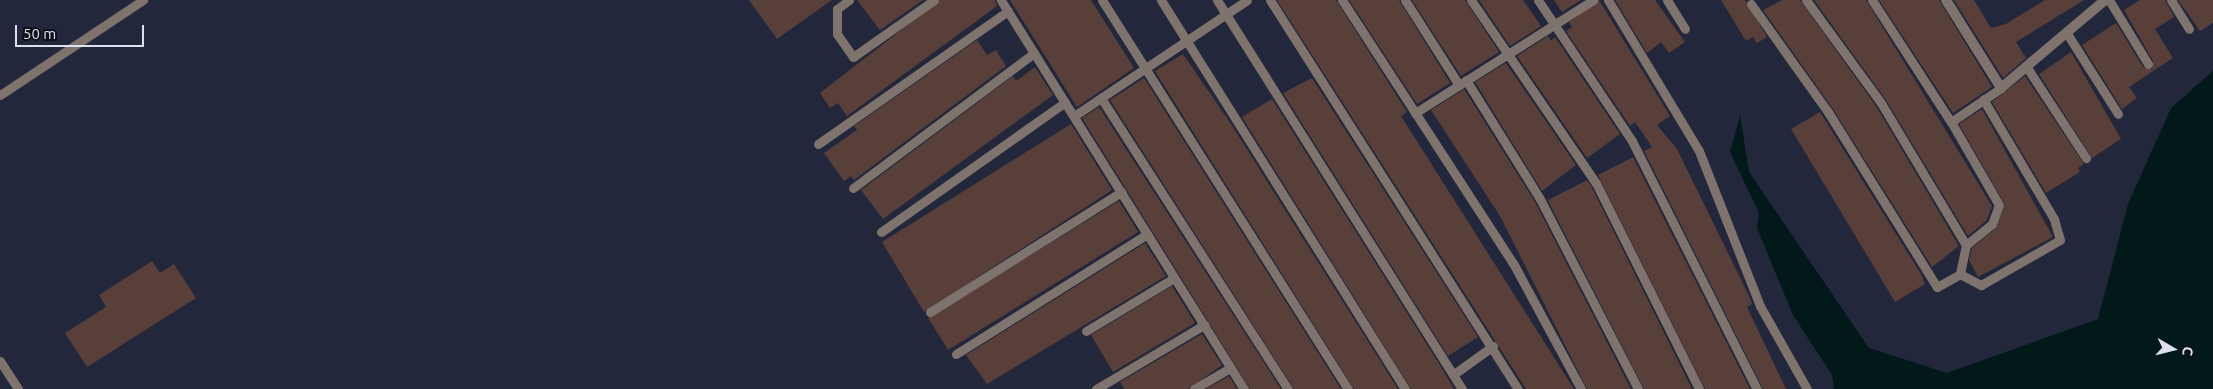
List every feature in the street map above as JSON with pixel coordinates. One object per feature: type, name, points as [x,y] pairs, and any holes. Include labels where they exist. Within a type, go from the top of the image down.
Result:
[{"type":"street","points":[[1946,0],[2001,88],[2105,0]]},
{"type":"lane","points":[[0,95],[143,0]]},
{"type":"lane","points":[[850,0],[837,9],[837,34],[853,58],[934,0]]},
{"type":"lane","points":[[1001,0],[1244,389]]},
{"type":"lane","points":[[1102,0],[1348,389]]},
{"type":"lane","points":[[1161,0],[1405,389]]},
{"type":"lane","points":[[1217,0],[1462,389]]},
{"type":"lane","points":[[1074,116],[1247,0]]},
{"type":"lane","points":[[1270,0],[1493,346],[1518,389]]},
{"type":"lane","points":[[1342,0],[1513,263],[1581,389]]},
{"type":"lane","points":[[1405,0],[1463,82],[1540,199],[1638,389]]},
{"type":"lane","points":[[1471,0],[1596,183],[1699,389]]},
{"type":"lane","points":[[1538,0],[1632,141],[1757,389]]},
{"type":"lane","points":[[1415,113],[1593,0]]},
{"type":"lane","points":[[1608,0],[1699,151],[1760,306],[1807,389]]},
{"type":"lane","points":[[1667,0],[1685,28]]},
{"type":"lane","points":[[1760,0],[1750,2],[1828,112],[1937,287],[1960,274],[1966,245],[1992,224],[1999,205],[1951,122],[1872,0]]},
{"type":"lane","points":[[1806,0],[1881,103],[1966,245]]},
{"type":"lane","points":[[2109,0],[2148,64]]},
{"type":"lane","points":[[2171,0],[2189,29]]},
{"type":"lane","points":[[818,144],[1008,11]]},
{"type":"lane","points":[[2066,32],[2118,114]]},
{"type":"lane","points":[[853,188],[1034,53]]},
{"type":"lane","points":[[2026,66],[2086,158]]},
{"type":"lane","points":[[1951,122],[2001,88]]},
{"type":"lane","points":[[1101,98],[1288,389]]},
{"type":"lane","points":[[1960,274],[1981,285],[2060,240],[2054,219],[1984,99]]},
{"type":"lane","points":[[881,232],[1065,102]]},
{"type":"lane","points":[[930,312],[1121,192]]},
{"type":"lane","points":[[956,354],[1146,234]]},
{"type":"lane","points":[[1086,331],[1174,278]]},
{"type":"lane","points":[[1096,389],[1204,325]]},
{"type":"lane","points":[[1454,374],[1493,346]]},
{"type":"lane","points":[[0,360],[18,389]]},
{"type":"lane","points":[[1194,389],[1230,368]]},
{"type":"shaded area","points":[[2213,71],[2213,389],[1834,389],[1832,375],[1793,315],[1757,228],[1759,213],[1730,152],[1740,115],[1749,172],[1869,348],[1947,373],[2098,319],[2128,204],[2171,108]]},
{"type":"building","points":[[749,0],[832,0],[777,39]]},
{"type":"building","points":[[857,0],[923,0],[880,30]]},
{"type":"building","points":[[940,0],[995,0],[997,6],[847,116],[838,103],[830,108],[820,93]]},
{"type":"building","points":[[1010,0],[1091,0],[1134,68],[1077,107]]},
{"type":"building","points":[[1277,0],[1336,0],[1407,112],[1401,116],[1574,389],[1526,389]]},
{"type":"building","points":[[1349,0],[1399,0],[1450,83],[1417,104]]},
{"type":"building","points":[[1412,0],[1465,0],[1499,52],[1461,76]]},
{"type":"building","points":[[1479,0],[1523,0],[1541,26],[1510,46]]},
{"type":"building","points":[[1554,0],[1581,0],[1562,12]]},
{"type":"building","points":[[1599,0],[1670,116],[1657,125],[1677,149],[1750,298],[1752,304],[1747,307],[1786,389],[1763,389],[1644,151],[1652,147],[1635,122],[1630,126],[1566,31],[1572,27],[1569,22]]},
{"type":"building","points":[[1615,0],[1655,0],[1685,42],[1669,53],[1661,42],[1647,53]]},
{"type":"building","points":[[1721,0],[1745,0],[1767,37],[1757,43],[1753,37],[1746,41]]},
{"type":"building","points":[[1782,0],[1800,0],[1876,106],[1959,246],[1932,267],[1833,109],[1763,10]]},
{"type":"building","points":[[1814,0],[1866,0],[1992,206],[1987,220],[1968,236],[1886,100]]},
{"type":"building","points":[[1879,0],[1939,0],[1992,87],[1953,113]]},
{"type":"building","points":[[1954,0],[1974,0],[1991,28],[2006,24],[2045,0],[2084,0],[2016,42],[2026,58],[2003,78]]},
{"type":"building","points":[[2140,0],[2165,0],[2174,17],[2155,29],[2173,58],[2129,87],[2137,98],[2122,109],[2082,45],[2116,23],[2143,67],[2152,69],[2153,61],[2124,10]]},
{"type":"building","points":[[2178,0],[2213,0],[2213,23],[2200,31]]},
{"type":"building","points":[[1548,36],[1551,41],[1555,37],[1620,134],[1587,158],[1517,56]]},
{"type":"building","points":[[977,40],[987,55],[996,50],[1006,66],[854,180],[851,176],[844,181],[824,153],[857,130],[854,126]]},
{"type":"building","points":[[2071,52],[2121,139],[2092,158],[2039,74]]},
{"type":"building","points":[[1183,54],[1231,124],[1398,389],[1354,389],[1155,71]]},
{"type":"building","points":[[1506,63],[1576,165],[1542,191],[1475,82]]},
{"type":"building","points":[[1035,67],[1053,95],[883,219],[861,190],[1013,76],[1016,81]]},
{"type":"building","points":[[2025,76],[2084,164],[2078,168],[2080,172],[2046,193],[1992,102]]},
{"type":"building","points":[[1144,78],[1341,389],[1294,389],[1110,100]]},
{"type":"building","points":[[1312,78],[1478,337],[1448,356],[1283,93]]},
{"type":"building","points":[[1464,89],[1535,202],[1631,389],[1587,389],[1500,216],[1431,110]]},
{"type":"building","points":[[1272,99],[1454,389],[1411,389],[1242,117]]},
{"type":"building","points":[[1099,107],[1281,389],[1250,389],[1082,118]]},
{"type":"building","points":[[1982,109],[2053,237],[1978,277],[1969,260],[1972,248],[1996,228],[2005,205],[1959,124]]},
{"type":"building","points":[[1820,112],[1921,274],[1925,284],[1895,302],[1791,129]]},
{"type":"building","points":[[1071,124],[1112,190],[924,312],[882,242]]},
{"type":"building","points":[[1633,157],[1750,389],[1705,389],[1598,175]]},
{"type":"building","points":[[1587,180],[1692,389],[1644,389],[1546,197],[1548,200]]},
{"type":"building","points":[[1119,201],[1138,232],[948,350],[928,318]]},
{"type":"building","points":[[1145,243],[1166,276],[987,384],[966,355]]},
{"type":"building","points":[[152,261],[160,273],[174,264],[196,298],[87,367],[65,333],[106,307],[99,295]]},
{"type":"building","points":[[1172,286],[1195,323],[1113,372],[1091,335]]},
{"type":"building","points":[[1202,334],[1222,365],[1188,389],[1124,389],[1120,382]]},
{"type":"building","points":[[1229,376],[1237,389],[1206,389]]}]
